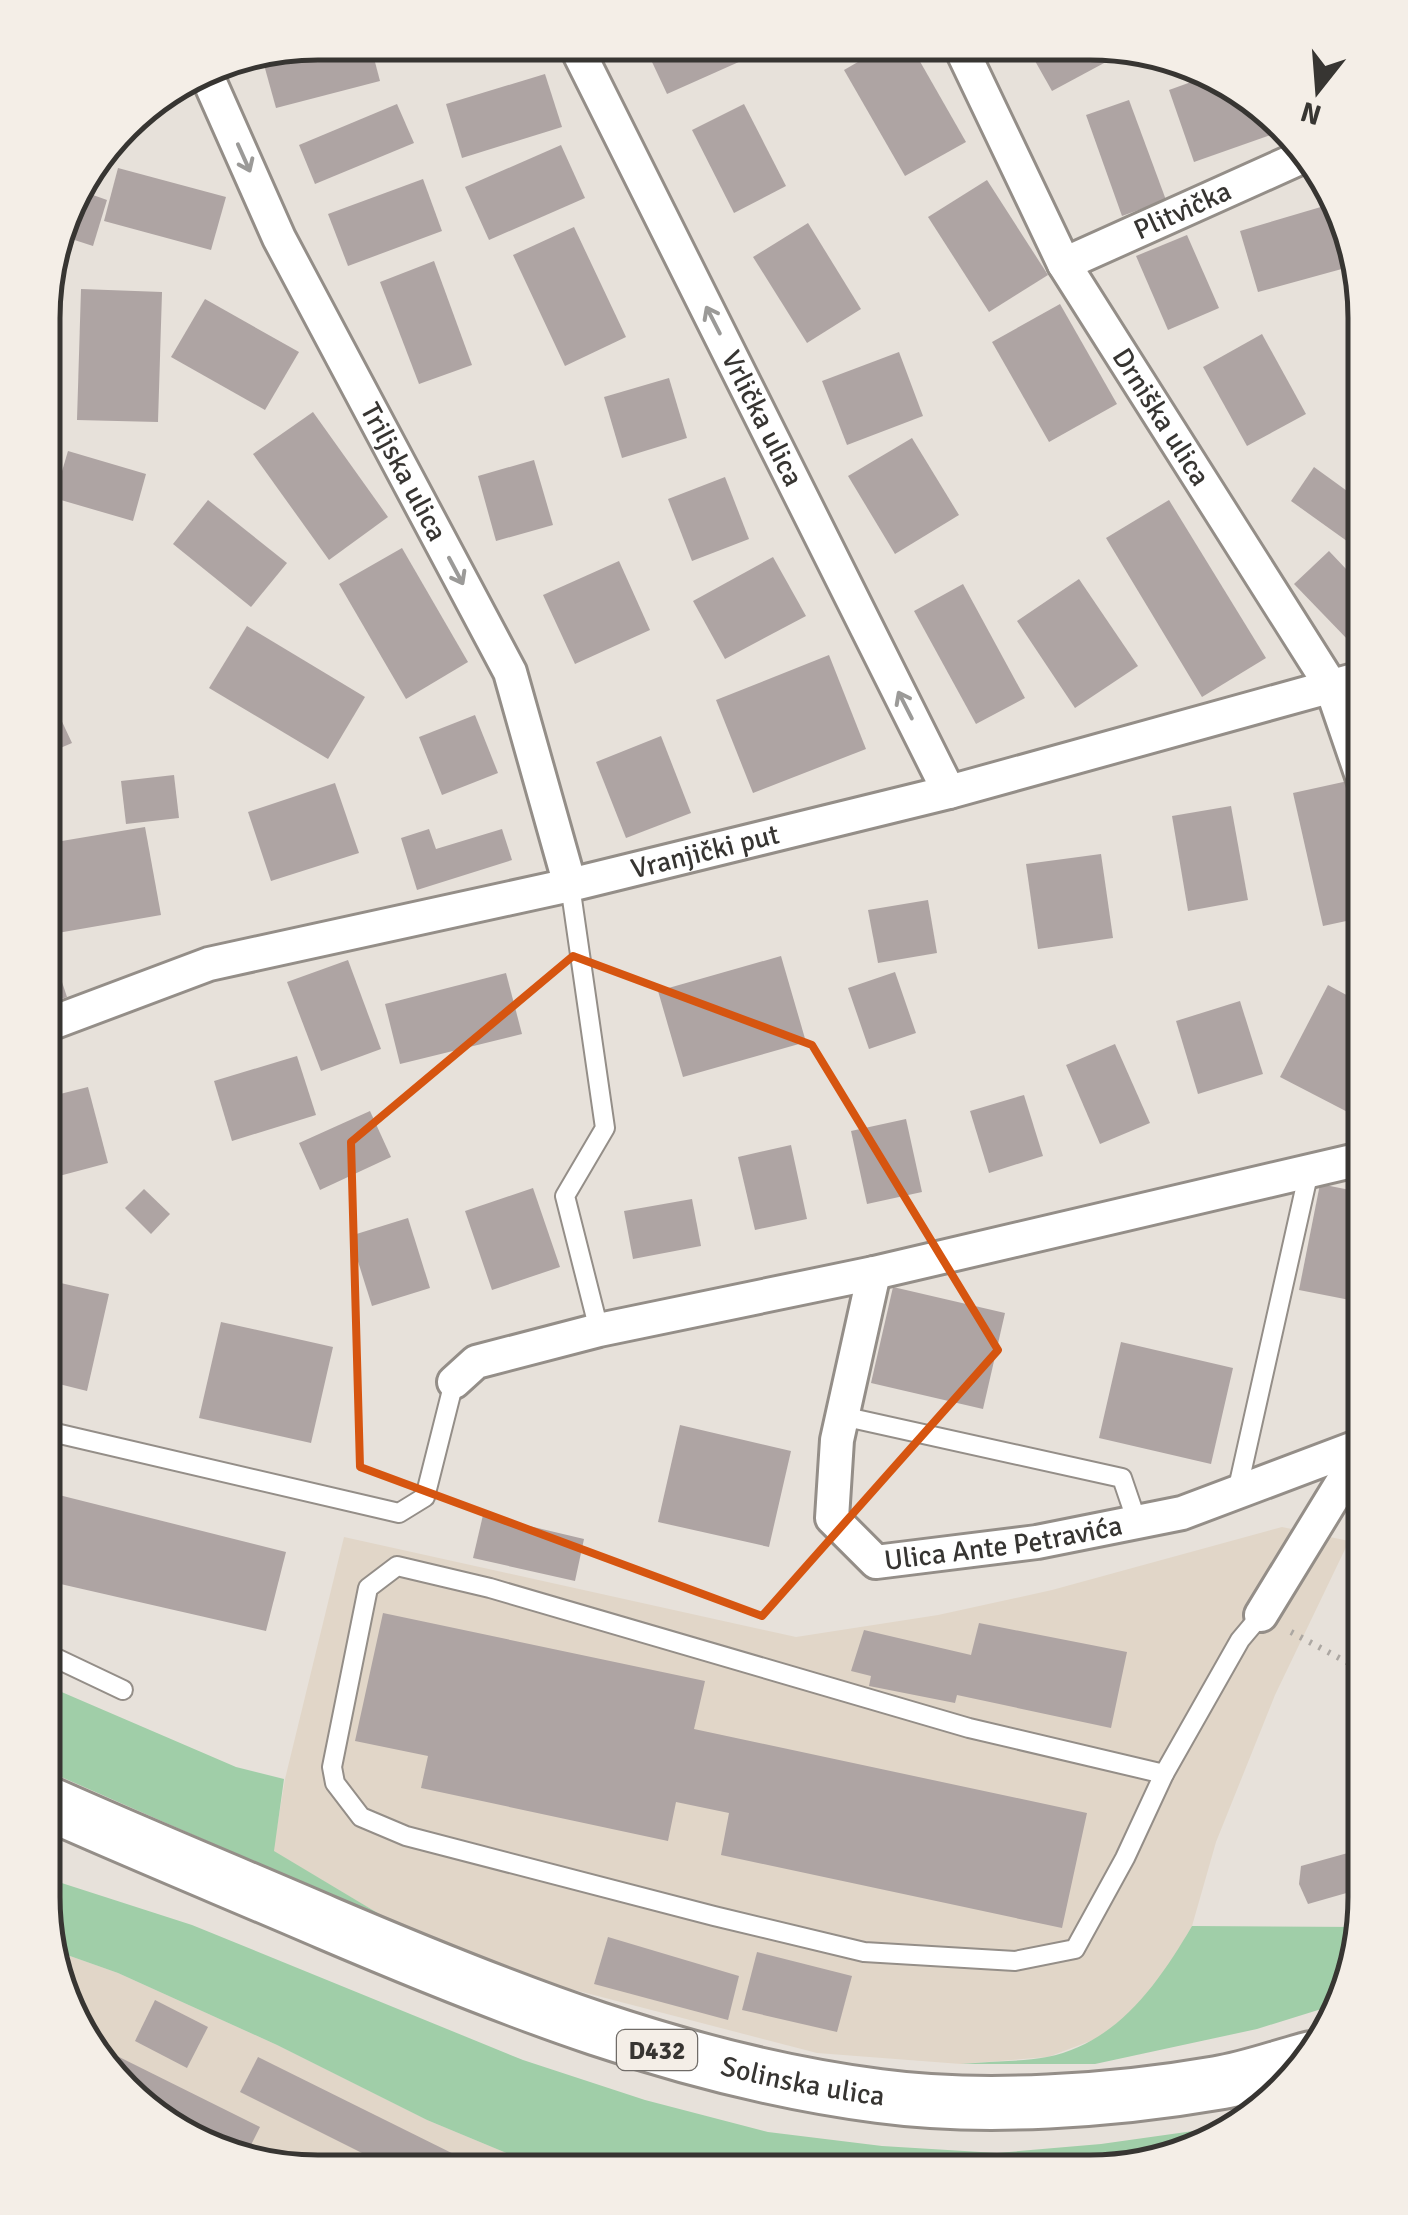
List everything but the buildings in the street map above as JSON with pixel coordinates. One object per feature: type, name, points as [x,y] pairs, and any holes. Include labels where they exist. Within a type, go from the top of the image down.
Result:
[{"type":"main road","name":"Solinska ulica","points":[[60,1808],[486,1991],[656,2050],[764,2078],[882,2097],[1009,2102],[1123,2096],[1220,2083],[1286,2065]]},
{"type":"street","name":"Drniška ulica","points":[[968,60],[1064,264],[1332,686],[1348,734]]},
{"type":"street","name":"Vrlička ulica","points":[[583,61],[949,792]]},
{"type":"street","name":"Triljska ulica","points":[[211,84],[279,238],[510,672],[570,885]]},
{"type":"street","name":"Plitvička","points":[[1064,264],[1294,160]]},
{"type":"street","name":"Vranjički put","points":[[60,1020],[208,964],[570,885],[949,792],[1348,682]]},
{"type":"street","points":[[454,1382],[476,1362],[600,1330],[874,1274],[1347,1162]]},
{"type":"street","name":"Ulica Ante Petravića","points":[[874,1274],[837,1440],[832,1518],[876,1562],[1037,1542],[1182,1513],[1347,1451]]},
{"type":"street","name":"Ulica Ante Petravića","points":[[1261,1616],[1347,1473]]},
{"type":"lane","points":[[570,885],[605,1128],[565,1196],[600,1330]]},
{"type":"lane","points":[[1237,1492],[1308,1171]]},
{"type":"lane","points":[[60,1433],[399,1512],[425,1497],[454,1382]]},
{"type":"lane","points":[[842,1416],[1122,1478],[1136,1522]]},
{"type":"lane","points":[[1164,1774],[970,1728],[490,1588],[397,1566],[368,1588],[332,1766],[335,1783],[361,1817],[406,1836],[472,1855],[864,1952],[1015,1961],[1075,1948],[1126,1858],[1164,1774],[1240,1640],[1261,1616]]},
{"type":"lane","points":[[60,1660],[123,1690]]},
{"type":"path","points":[[1261,1616],[1347,1662]]},
{"type":"highlighted area","points":[[573,956],[812,1045],[998,1350],[762,1616],[360,1467],[351,1142]]},
{"type":"shaded area","points":[[1282,1527],[1347,1541],[1275,1695],[1216,1842],[1192,1926],[1166,1971],[1133,2009],[1101,2037],[1048,2057],[961,2064],[817,2053],[563,1987],[396,1924],[273,1851],[285,1779],[344,1537],[796,1637],[938,1615],[1052,1590]]},
{"type":"shaded area","points":[[67,1955],[118,1973],[277,2045],[427,2120],[511,2155],[284,2153],[219,2135],[161,2102],[113,2054],[80,1996]]},
{"type":"green space","points":[[60,1691],[236,1767],[284,1779],[274,1851],[396,1924],[60,1776]]},
{"type":"green space","points":[[60,1882],[192,1925],[523,2060],[645,2100],[768,2132],[882,2146],[997,2153],[1198,2130],[1141,2150],[1090,2155],[511,2155],[427,2120],[277,2045],[118,1973],[67,1955]]},
{"type":"green space","points":[[1192,1926],[1346,1927],[1339,1964],[1322,2009],[1257,2029],[1095,2064],[961,2064],[1026,2060],[1072,2050],[1115,2025],[1165,1969]]}]
